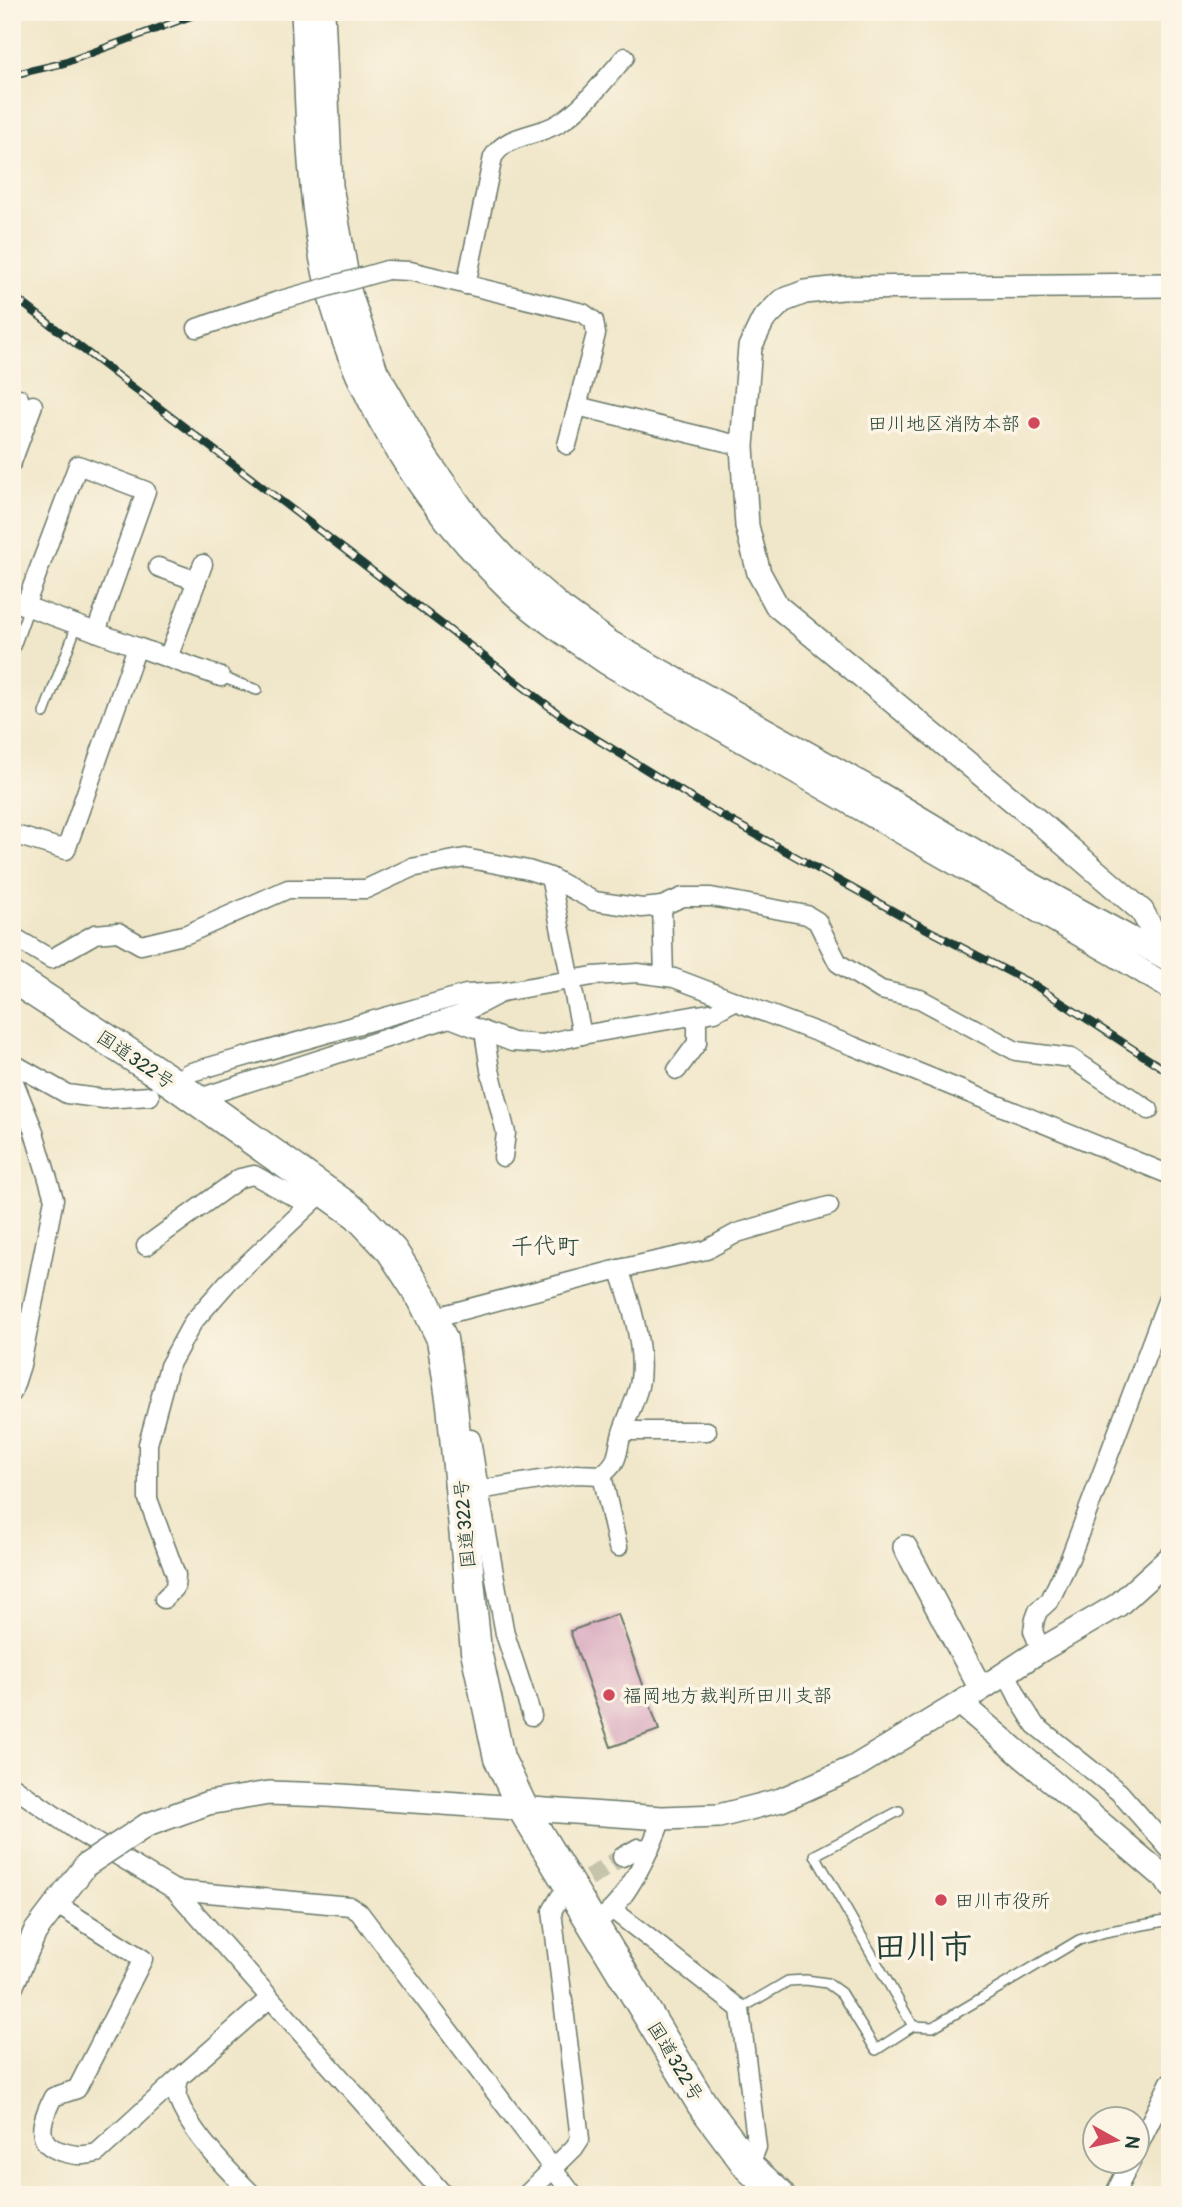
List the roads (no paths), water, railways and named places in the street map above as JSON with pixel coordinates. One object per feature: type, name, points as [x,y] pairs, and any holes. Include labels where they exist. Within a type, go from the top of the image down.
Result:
[{"type":"highway","name":"国道322号","points":[[12,977],[192,1086],[317,1198],[356,1214],[392,1251],[423,1299],[442,1339],[456,1441],[476,1651],[499,1758],[523,1809],[603,1917],[702,2104],[749,2166],[779,2195]]},
{"type":"street","points":[[303,12],[311,191],[322,263],[340,329],[357,378],[388,436],[466,544],[514,594],[607,663],[690,699],[878,793],[1020,878],[1118,944],[1170,988]]},
{"type":"street","points":[[323,12],[331,186],[338,234],[350,294],[376,371],[435,470],[472,523],[506,559],[561,607],[690,699]]},
{"type":"street","points":[[466,285],[493,157],[500,145],[559,124],[584,102],[625,57]]},
{"type":"street","points":[[197,328],[278,301],[387,271],[410,271],[583,313],[594,321],[596,334],[566,445]]},
{"type":"street","points":[[1168,959],[1142,911],[1039,822],[777,606],[759,573],[747,526],[743,446],[750,347],[763,320],[782,301],[805,292],[841,288],[1170,285]]},
{"type":"street","points":[[12,416],[26,402],[12,461]]},
{"type":"street","points":[[577,406],[743,446]]},
{"type":"street","points":[[96,632],[146,491],[78,465],[22,605],[137,647],[221,677]]},
{"type":"street","points":[[158,567],[200,573],[169,658]]},
{"type":"street","points":[[12,834],[66,850],[137,647]]},
{"type":"street","points":[[12,936],[51,959],[95,934],[118,932],[141,945],[187,933],[288,889],[366,889],[411,868],[465,858],[551,877],[594,901],[642,908],[662,906],[683,897],[711,897],[807,915],[817,921],[838,963],[881,990],[920,999],[1016,1051],[1072,1058],[1149,1110]]},
{"type":"street","points":[[551,877],[582,1035]]},
{"type":"street","points":[[1118,944],[1129,921],[1129,901]]},
{"type":"street","points":[[662,906],[664,976]]},
{"type":"street","points":[[1118,944],[1168,959]]},
{"type":"street","points":[[192,1086],[466,994],[502,992],[593,976],[638,973],[674,978],[879,1057],[1170,1175]]},
{"type":"street","points":[[192,1086],[450,1018],[478,1007],[502,992]]},
{"type":"street","points":[[450,1018],[512,1042],[543,1044],[715,1012],[734,1001]]},
{"type":"street","points":[[677,1070],[697,1043],[697,1015]]},
{"type":"street","points":[[484,1031],[490,1070],[506,1133],[503,1157]]},
{"type":"street","points":[[12,1063],[67,1094],[104,1099],[149,1096]]},
{"type":"street","points":[[12,1077],[33,1129],[54,1199],[21,1365],[12,1393]]},
{"type":"street","points":[[146,1246],[240,1178],[254,1175],[317,1198],[228,1282],[193,1322],[169,1366],[148,1444],[148,1499],[176,1575],[176,1588],[164,1598]]},
{"type":"street","points":[[432,1318],[619,1269],[706,1250],[737,1233],[829,1206]]},
{"type":"street","points":[[479,1490],[576,1474],[602,1475],[615,1464],[642,1367],[630,1297],[619,1269]]},
{"type":"street","points":[[1041,1650],[1033,1631],[1035,1619],[1038,1611],[1050,1600],[1070,1558],[1170,1293]]},
{"type":"street","points":[[623,1431],[707,1431]]},
{"type":"street","points":[[456,1441],[471,1439],[505,1634],[532,1716]]},
{"type":"street","points":[[602,1475],[618,1547]]},
{"type":"street","points":[[905,1548],[981,1689]]},
{"type":"street","points":[[12,1985],[35,1932],[86,1865],[147,1825],[208,1802],[269,1793],[663,1818],[719,1816],[781,1800],[853,1768],[1118,1605],[1170,1558]]},
{"type":"street","points":[[1006,1673],[1035,1725],[1119,1792],[1170,1850]]},
{"type":"street","points":[[960,1703],[1165,1878],[1170,1886]]},
{"type":"street","points":[[12,1786],[80,1833],[175,1890],[444,2195]]},
{"type":"street","points":[[663,1818],[650,1849],[603,1917],[740,2009],[757,2147],[749,2166]]},
{"type":"street","points":[[622,1857],[638,1848],[650,1849]]},
{"type":"street","points":[[175,1890],[350,1906],[359,1912],[573,2195]]},
{"type":"street","points":[[526,2195],[575,2148],[580,2139],[552,1911],[560,1896]]},
{"type":"street","points":[[56,1904],[143,1959],[77,2089],[53,2097],[46,2110],[42,2129],[44,2141],[52,2149],[80,2157],[97,2153],[270,1998]]},
{"type":"street","points":[[179,2078],[176,2097],[189,2122],[231,2174],[253,2195]]},
{"type":"street","points":[[1150,2123],[1170,2082]]},
{"type":"street","points":[[1114,2195],[1124,2176]]},
{"type":"lane","points":[[12,655],[22,605]]},
{"type":"lane","points":[[44,713],[77,625]]},
{"type":"lane","points":[[221,677],[257,690]]},
{"type":"lane","points":[[899,1811],[815,1855],[913,2026]]},
{"type":"lane","points":[[740,2009],[788,1981],[827,1983],[841,1993],[876,2050],[913,2026],[933,2027],[1079,1940],[1105,1932],[1170,1920]]},
{"type":"tunnel","points":[[566,1893],[622,1857]]},
{"type":"railway","points":[[12,75],[64,63],[202,12]]},
{"type":"railway","points":[[12,295],[572,724],[710,809],[915,923],[1036,986],[1170,1073]]},
{"type":"place","name":"田川地区消防本部","points":[[1034,423]]},
{"type":"place","name":"福岡地方裁判所田川支部","points":[[609,1695]]},
{"type":"place","name":"田川市役所","points":[[941,1900]]},
{"type":"district","name":"千代町","points":[[545,1246]]},
{"type":"district","name":"田川市","points":[[923,1946]]}]
